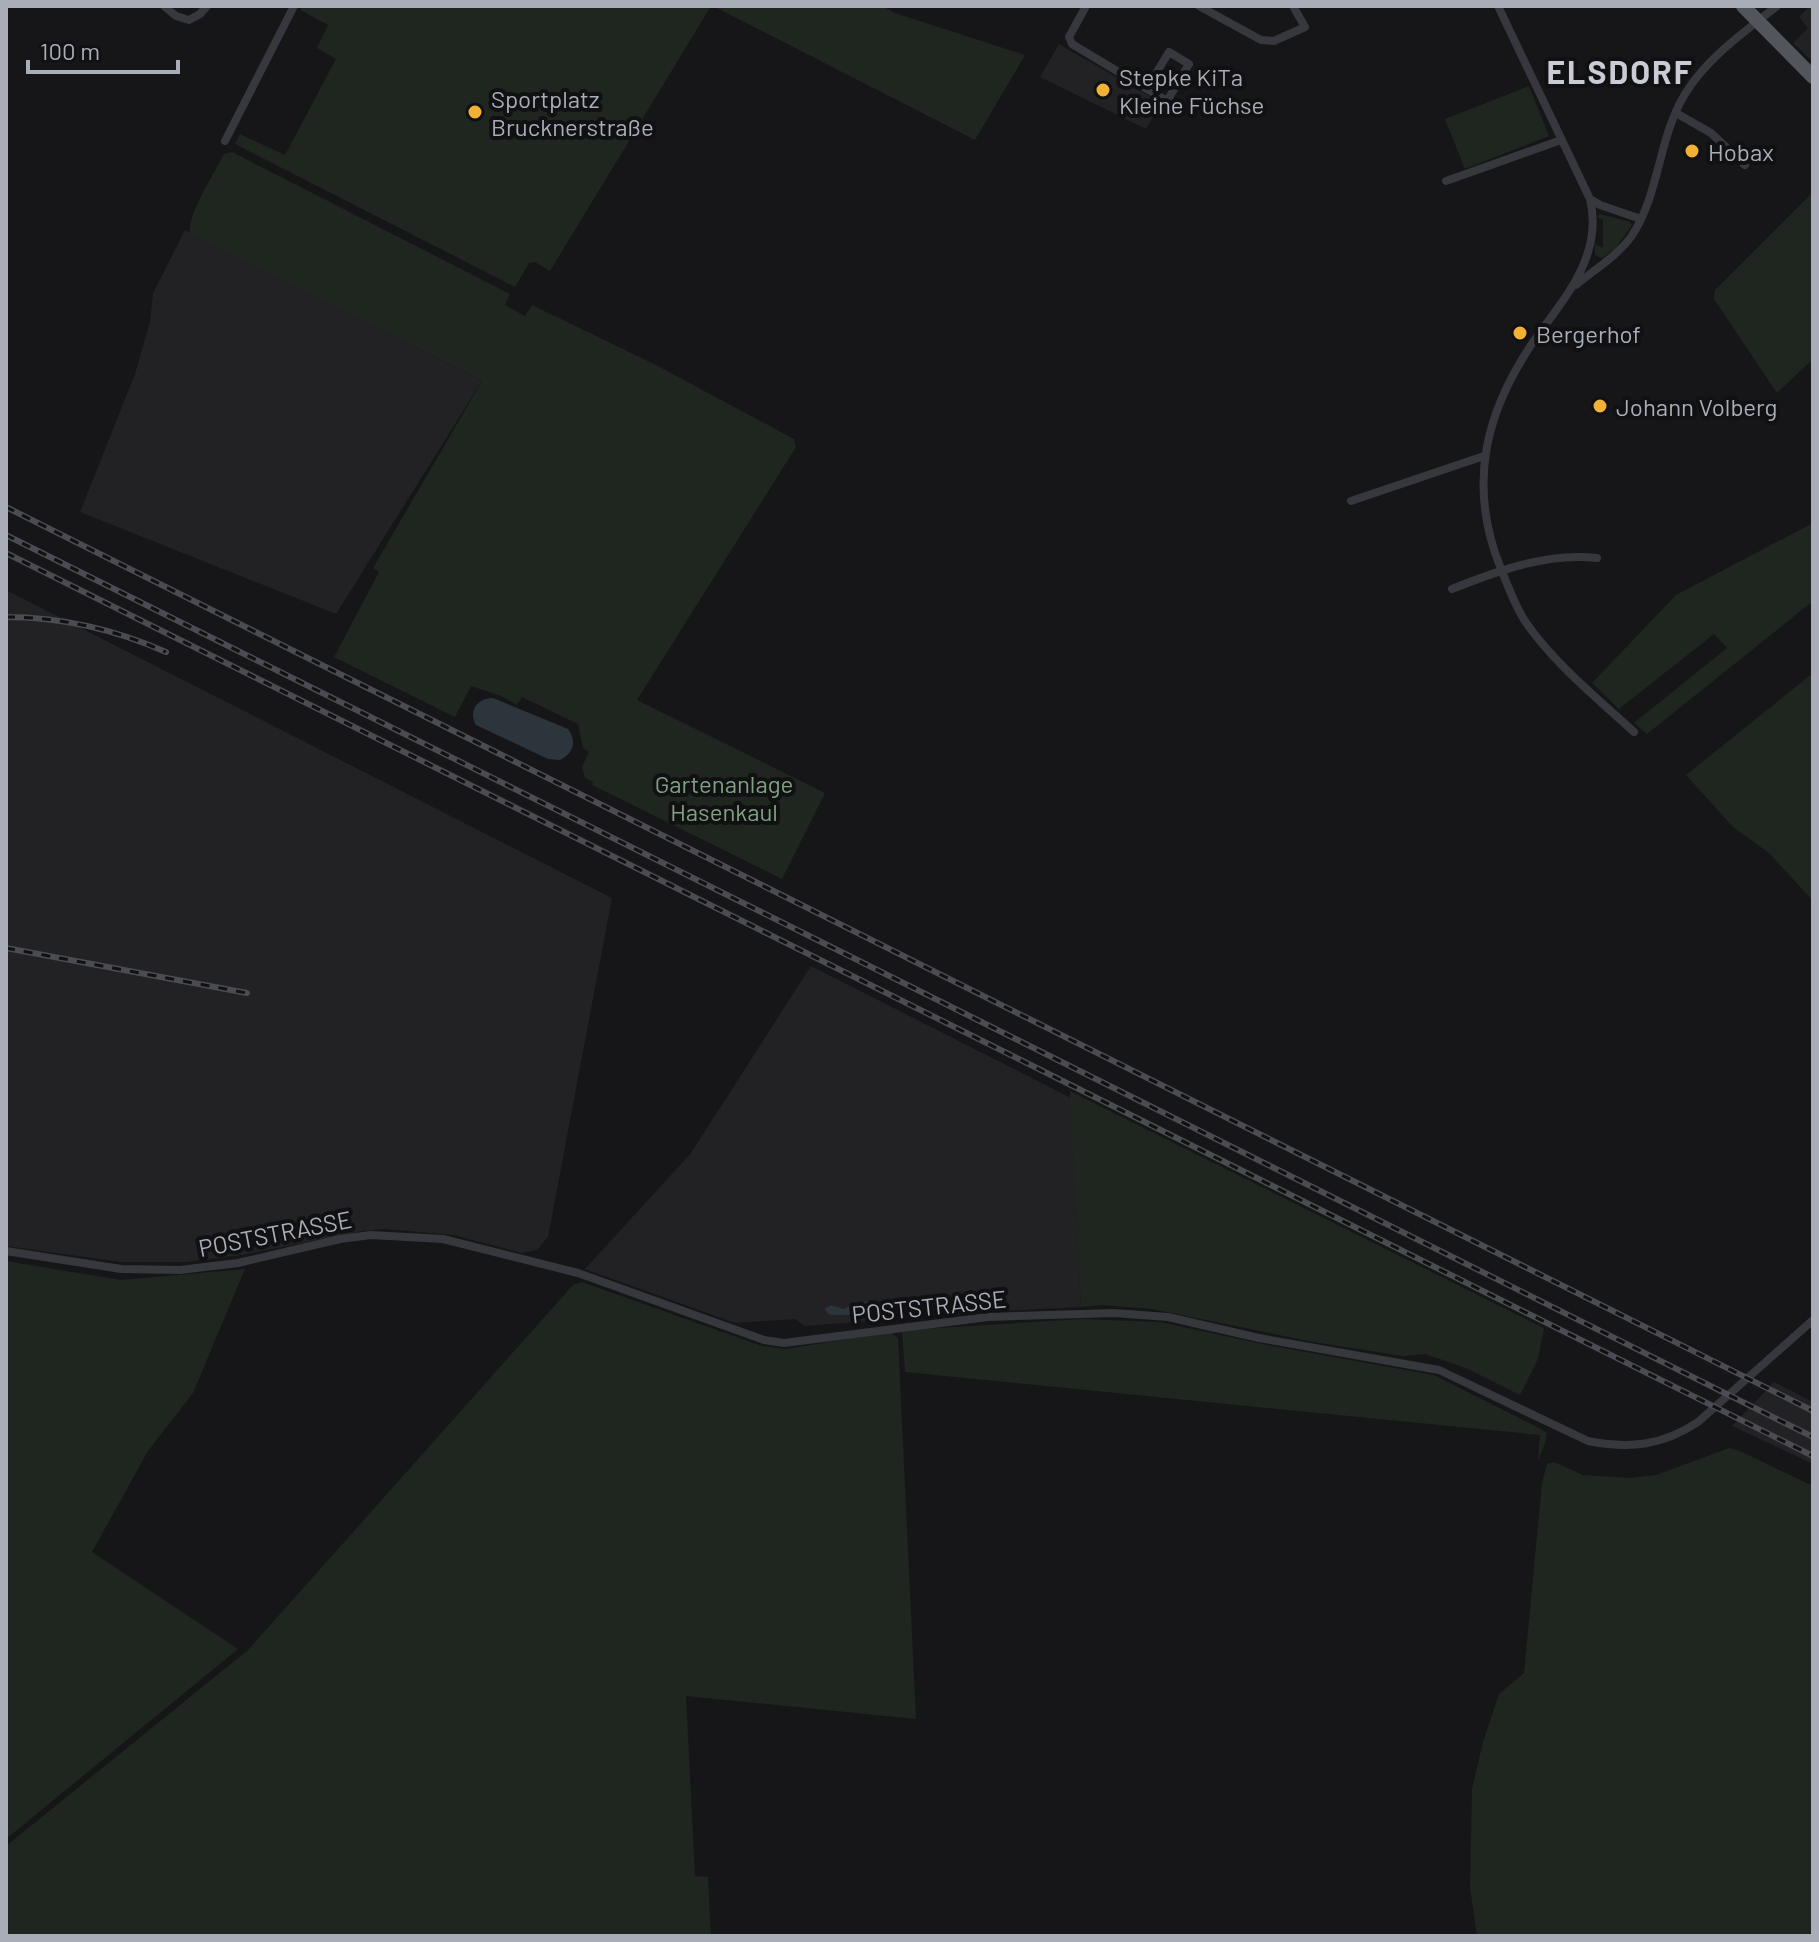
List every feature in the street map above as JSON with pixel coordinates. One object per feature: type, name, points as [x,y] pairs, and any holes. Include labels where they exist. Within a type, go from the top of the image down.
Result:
[{"type":"main road","points":[[1743,6],[1813,77]]},
{"type":"street","points":[[164,6],[176,16],[189,20],[207,6]]},
{"type":"street","points":[[225,141],[294,6]]},
{"type":"street","points":[[1086,6],[1071,31],[1069,37],[1072,44],[1167,101],[1189,64],[1169,52],[1147,88]]},
{"type":"street","points":[[1199,6],[1261,40],[1274,41],[1305,27],[1293,6]]},
{"type":"street","points":[[1498,6],[1590,199],[1592,210],[1590,247],[1584,267],[1507,384],[1484,456],[1482,473],[1491,541],[1511,597],[1535,635],[1634,732]]},
{"type":"street","points":[[1572,288],[1624,245],[1641,219],[1684,96],[1706,68],[1777,6]]},
{"type":"street","points":[[1676,113],[1711,133],[1745,165]]},
{"type":"street","points":[[1446,181],[1561,140]]},
{"type":"street","points":[[1590,199],[1641,219]]},
{"type":"street","points":[[1351,501],[1484,456]]},
{"type":"street","points":[[1452,589],[1501,569],[1580,556],[1597,558]]},
{"type":"street","name":"POSTSTRASSE","points":[[6,1251],[121,1269],[180,1270],[238,1263],[371,1235],[443,1239],[578,1273],[764,1340],[784,1343],[988,1317],[1114,1313],[1168,1317],[1259,1338],[1439,1370],[1588,1441],[1614,1446],[1653,1443],[1683,1432],[1813,1320]]},
{"type":"shaded area","points":[[1813,6],[1813,62],[1793,43],[1808,28],[1799,17]]},
{"type":"shaded area","name":"Stepke KiTa Kleine Füchse","points":[[1059,44],[1161,103],[1146,129],[1040,77]]},
{"type":"shaded area","points":[[185,230],[482,381],[336,614],[80,512],[135,374],[150,322],[153,293]]},
{"type":"shaded area","points":[[6,590],[612,898],[548,1237],[537,1250],[522,1253],[453,1235],[385,1229],[186,1262],[121,1262],[6,1246]]},
{"type":"shaded area","points":[[493,698],[568,729],[573,738],[571,750],[560,760],[548,759],[476,725],[473,715],[476,706],[482,700]]},
{"type":"shaded area","points":[[811,966],[1071,1098],[1081,1307],[998,1311],[990,1304],[982,1305],[973,1313],[805,1326],[795,1319],[735,1323],[585,1269],[691,1153]],"holes":[[[872,1302],[868,1311],[857,1314],[826,1311],[834,1306],[844,1309],[852,1304]]]},
{"type":"shaded area","points":[[869,1301],[873,1303],[873,1310],[857,1314],[828,1314],[825,1309],[831,1305],[844,1309]]},
{"type":"shaded area","points":[[1774,1382],[1813,1402],[1813,1464],[1732,1426]]},
{"type":"green space","name":"Sportplatz Brucknerstraße","points":[[303,6],[711,6],[550,271],[535,262],[529,263],[515,287],[235,144],[240,134],[285,155],[336,59],[317,48],[328,25],[300,10]]},
{"type":"green space","points":[[713,6],[882,6],[895,13],[1025,55],[975,140]]},
{"type":"green space","points":[[1529,86],[1549,136],[1465,169],[1445,119]]},
{"type":"green space","name":"Gartenanlage Hasenkaul","points":[[232,152],[510,294],[505,305],[525,316],[532,305],[656,365],[794,439],[796,447],[637,700],[825,793],[782,879],[592,785],[593,782],[585,778],[582,767],[589,752],[583,748],[578,724],[522,697],[517,705],[471,686],[455,717],[334,657],[379,572],[373,568],[482,381],[190,233],[202,194],[224,154]]},
{"type":"green space","points":[[1813,192],[1813,359],[1777,393],[1714,299],[1715,290]]},
{"type":"green space","points":[[1600,214],[1632,225],[1615,249],[1602,258],[1595,255],[1595,244],[1603,248],[1603,220],[1597,217]]},
{"type":"green space","points":[[1813,523],[1813,601],[1647,734],[1634,723],[1727,648],[1714,634],[1619,709],[1592,683],[1676,595]]},
{"type":"green space","points":[[1813,673],[1813,901],[1769,853],[1733,827],[1686,775]]},
{"type":"green space","points":[[1070,1091],[1544,1328],[1538,1359],[1520,1395],[1466,1368],[1425,1354],[1403,1356],[1313,1342],[1152,1309],[1101,1305],[1081,1307]]},
{"type":"green space","points":[[6,1261],[121,1280],[245,1269],[193,1393],[148,1451],[92,1552],[238,1649],[6,1839]]},
{"type":"green space","points":[[582,1282],[762,1346],[786,1349],[890,1332],[898,1338],[916,1719],[686,1696],[695,1876],[708,1877],[711,1936],[6,1936],[6,1846],[248,1650],[573,1285]]},
{"type":"green space","points":[[1082,1319],[1160,1322],[1434,1375],[1541,1429],[1547,1433],[1545,1444],[1538,1460],[1540,1435],[905,1372],[902,1331],[905,1330]]},
{"type":"green space","points":[[1729,1448],[1813,1486],[1813,1936],[1477,1936],[1470,1887],[1472,1789],[1499,1694],[1524,1673],[1542,1483],[1547,1464],[1554,1462],[1583,1475],[1630,1478],[1656,1475]]},
{"type":"railway","points":[[6,507],[1813,1411]]},
{"type":"railway","points":[[6,535],[1813,1437]]},
{"type":"railway","points":[[6,553],[1813,1456]]},
{"type":"railway","points":[[6,617],[48,619],[88,626],[166,652]]},
{"type":"railway","points":[[6,948],[247,993]]},
{"type":"place","name":"Stepke KiTa Kleine Füchse","points":[[1103,90]]},
{"type":"place","name":"Sportplatz Brucknerstraße","points":[[475,112]]},
{"type":"place","name":"Hobax","points":[[1692,151]]},
{"type":"place","name":"Bergerhof","points":[[1520,333]]},
{"type":"place","name":"Johann Volberg","points":[[1600,406]]},
{"type":"district","name":"ELSDORF","points":[[1620,71]]}]
